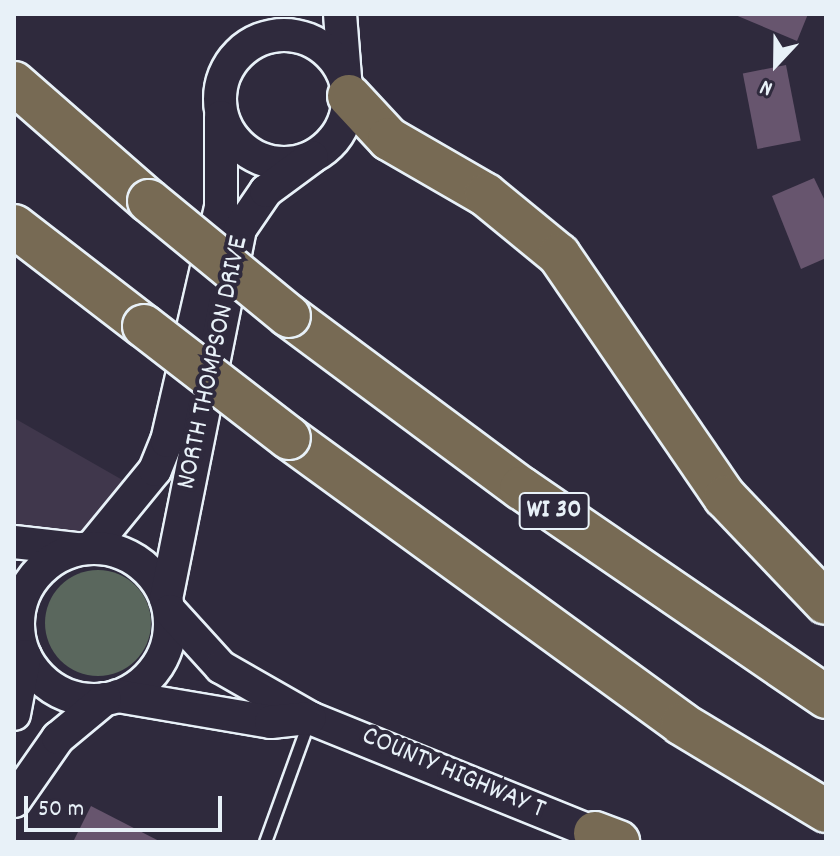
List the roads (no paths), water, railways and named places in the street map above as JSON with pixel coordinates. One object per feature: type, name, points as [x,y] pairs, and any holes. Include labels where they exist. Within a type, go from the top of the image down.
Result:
[{"type":"highway","name":"WI 30","points":[[14,83],[149,201],[289,316],[521,488],[826,697]]},
{"type":"highway","points":[[347,87],[389,139],[486,195],[559,255],[725,497],[826,603]]},
{"type":"highway","points":[[14,226],[289,438],[682,724],[826,811]]},
{"type":"street","points":[[267,14],[222,78],[221,117],[248,152],[268,161],[312,157],[339,132],[347,87],[340,14]]},
{"type":"street","points":[[246,46],[273,36],[303,37],[321,46],[347,87]]},
{"type":"street","name":"NORTH THOMPSON DRIVE","points":[[84,548],[155,470],[167,441],[221,208],[221,117]]},
{"type":"street","name":"NORTH THOMPSON DRIVE","points":[[168,605],[240,229],[266,191],[312,157]]},
{"type":"street","points":[[14,542],[84,548],[136,560],[168,605],[160,663],[58,738],[14,801]]},
{"type":"street","points":[[14,714],[25,590],[41,568],[84,548]]},
{"type":"street","name":"COUNTY HIGHWAY T","points":[[168,605],[221,667],[310,718],[602,839]]},
{"type":"street","points":[[20,644],[52,687],[112,698]]},
{"type":"street","name":"COUNTY HIGHWAY T","points":[[112,698],[271,722],[310,718]]},
{"type":"lane","points":[[265,842],[310,718]]}]
